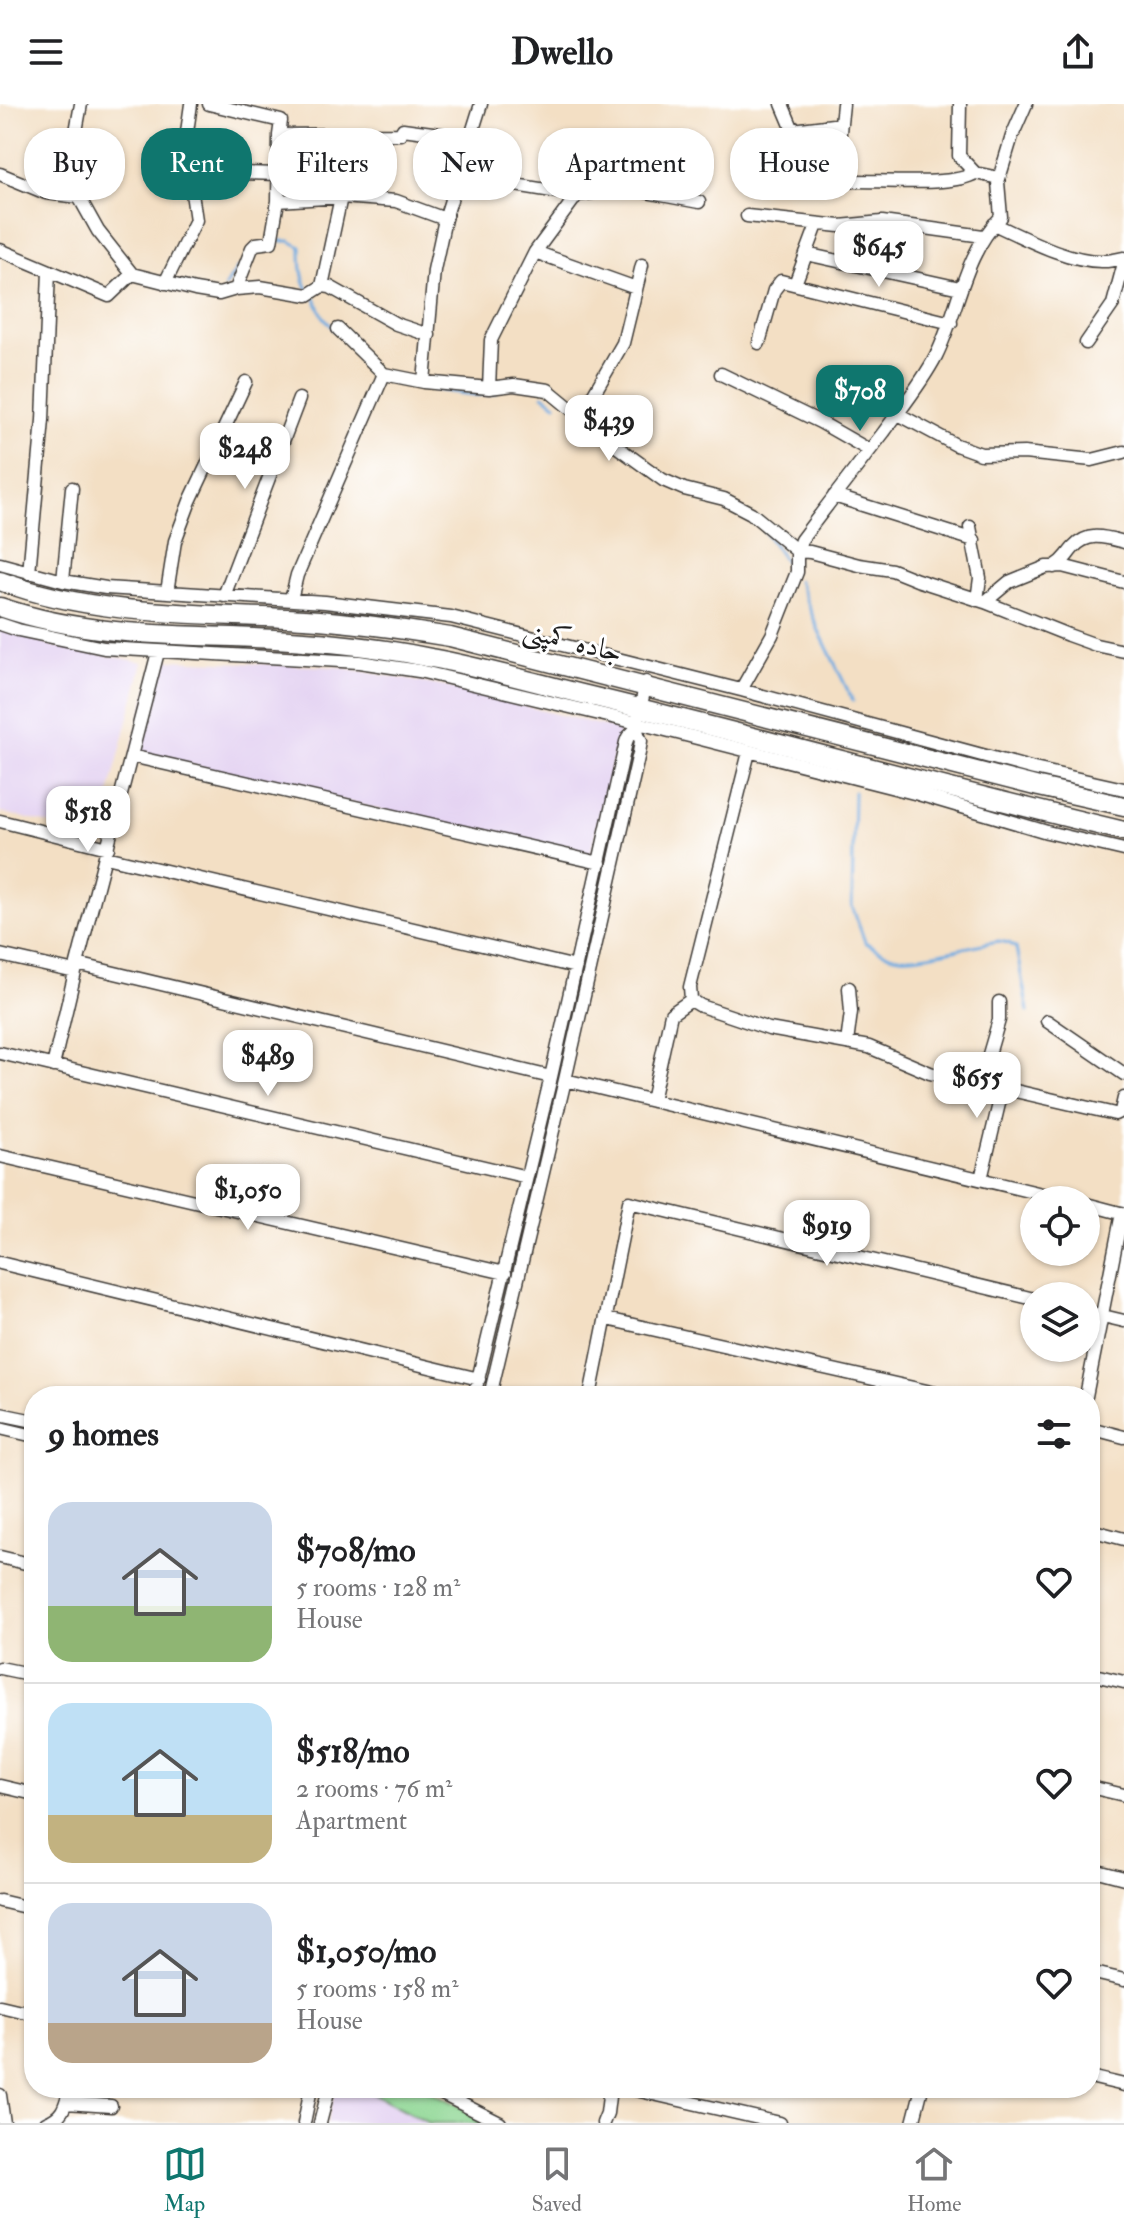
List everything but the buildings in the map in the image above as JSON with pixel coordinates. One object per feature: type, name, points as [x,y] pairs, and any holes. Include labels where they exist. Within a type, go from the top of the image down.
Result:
[{"type":"highway","name":"جاده کمپنی","points":[[0,581],[20,589],[126,610],[305,619],[389,627],[450,637],[1124,806]]},
{"type":"highway","name":"جاده کمپنی","points":[[0,607],[20,622],[118,632],[310,641],[373,647],[433,658],[638,720],[1124,831]]},
{"type":"street","points":[[77,128],[81,104]]},
{"type":"street","points":[[188,128],[191,104]]},
{"type":"street","points":[[209,104],[280,119],[279,128]]},
{"type":"street","points":[[473,128],[481,104]]},
{"type":"street","points":[[782,104],[793,130],[841,124]]},
{"type":"street","points":[[843,104],[839,149],[849,181],[940,180],[968,178],[975,173]]},
{"type":"street","points":[[960,104],[959,156],[975,173],[999,178]]},
{"type":"street","points":[[741,690],[772,635],[795,576],[801,540],[898,414],[936,357],[951,323],[960,288],[983,236],[1001,217],[998,182],[1026,104]]},
{"type":"street","points":[[0,174],[24,184]]},
{"type":"street","points":[[81,200],[98,231],[132,274],[219,294],[260,287],[308,295],[322,286],[330,287],[396,324],[429,335]]},
{"type":"street","points":[[165,283],[196,220],[193,200]]},
{"type":"street","points":[[236,289],[252,248],[271,237],[278,201],[294,200]]},
{"type":"street","points":[[322,286],[340,200]]},
{"type":"street","points":[[382,200],[396,201],[445,219]]},
{"type":"street","points":[[424,382],[434,270],[451,200]]},
{"type":"street","points":[[489,388],[491,340],[535,252],[573,200]]},
{"type":"street","points":[[688,200],[699,202]]},
{"type":"street","points":[[747,216],[817,225],[860,226],[882,222],[983,236]]},
{"type":"street","points":[[994,224],[1039,245],[1073,256],[1124,261],[1118,306],[1086,343]]},
{"type":"street","points":[[795,284],[817,225]]},
{"type":"street","points":[[0,250],[109,296],[132,274]]},
{"type":"street","points":[[535,252],[636,288]]},
{"type":"street","points":[[806,254],[960,288]]},
{"type":"street","points":[[581,416],[623,343],[642,265]]},
{"type":"street","points":[[29,573],[43,420],[49,271]]},
{"type":"street","points":[[759,343],[774,290],[781,281],[951,323]]},
{"type":"street","points":[[338,329],[382,380],[489,388],[514,385],[548,390],[663,480],[724,499],[751,513],[797,551],[892,570],[1096,645],[1124,651]]},
{"type":"street","points":[[721,374],[869,450]]},
{"type":"street","points":[[291,599],[297,575],[382,380]]},
{"type":"street","points":[[167,592],[175,541],[190,501],[246,382]]},
{"type":"street","points":[[224,596],[299,399]]},
{"type":"street","points":[[898,414],[956,445],[981,454],[1024,453],[1092,460],[1124,452]]},
{"type":"street","points":[[63,581],[72,488]]},
{"type":"street","points":[[834,496],[974,540]]},
{"type":"street","points":[[970,527],[981,601]]},
{"type":"street","points":[[1054,567],[1065,561],[1083,539],[1100,536],[1124,542]]},
{"type":"street","points":[[0,564],[63,581],[106,588],[291,599],[451,617],[741,690],[1034,769],[1124,789]]},
{"type":"street","points":[[981,601],[1009,582],[1046,567],[1062,566],[1124,582]]},
{"type":"street","points":[[0,624],[20,622],[104,648],[359,662],[419,671],[638,720],[749,752],[918,794],[1047,832],[1124,850]]},
{"type":"street","points":[[53,1066],[158,652]]},
{"type":"street","points":[[477,1386],[551,1077],[626,742],[638,720],[649,667]]},
{"type":"street","points":[[492,1386],[639,753],[638,720]]},
{"type":"street","points":[[691,1000],[690,987],[749,752]]},
{"type":"street","points":[[131,756],[600,863]]},
{"type":"street","points":[[0,821],[107,852],[576,967]]},
{"type":"street","points":[[0,955],[76,968],[551,1077]]},
{"type":"street","points":[[847,1043],[851,1012],[849,988]]},
{"type":"street","points":[[569,996],[583,999]]},
{"type":"street","points":[[691,1000],[769,1029],[881,1051],[930,1073],[1002,1091],[1007,1089],[1115,1114],[1121,1111],[1124,1098]]},
{"type":"street","points":[[652,1101],[671,1014],[691,1000]]},
{"type":"street","points":[[980,1085],[999,1020],[999,1002]]},
{"type":"street","points":[[1047,1021],[1124,1074]]},
{"type":"street","points":[[0,1053],[527,1177]]},
{"type":"street","points":[[565,1080],[1020,1189]]},
{"type":"street","points":[[981,1179],[1002,1091]]},
{"type":"street","points":[[533,1151],[547,1154]]},
{"type":"street","points":[[0,1156],[505,1273]]},
{"type":"street","points":[[592,1386],[629,1202],[1020,1296]]},
{"type":"street","points":[[1088,1386],[1123,1213],[1100,1207]]},
{"type":"street","points":[[0,1263],[479,1379]]},
{"type":"street","points":[[1102,1316],[1124,1321]]},
{"type":"street","points":[[607,1319],[905,1386]]},
{"type":"street","points":[[0,1414],[24,1419]]},
{"type":"street","points":[[0,1428],[24,1434]]},
{"type":"street","points":[[1100,1431],[1124,1437]]},
{"type":"street","points":[[1100,1533],[1124,1539]]},
{"type":"street","points":[[0,1557],[24,1563]]},
{"type":"street","points":[[0,1668],[24,1673]]},
{"type":"street","points":[[1100,1676],[1124,1682]]},
{"type":"street","points":[[0,1786],[24,1792]]},
{"type":"street","points":[[1100,1789],[1124,1795]]},
{"type":"street","points":[[1100,1872],[1124,1878]]},
{"type":"street","points":[[0,1901],[24,1907]]},
{"type":"street","points":[[1100,1974],[1124,1980]]},
{"type":"street","points":[[0,2006],[24,2012]]},
{"type":"street","points":[[1100,2079],[1124,2085]]},
{"type":"street","points":[[0,2095],[4,2123]]},
{"type":"street","points":[[46,2123],[58,2118],[67,2098]]},
{"type":"street","points":[[304,2123],[309,2098]]},
{"type":"street","points":[[320,2123],[326,2098]]},
{"type":"street","points":[[450,2098],[500,2123]]},
{"type":"street","points":[[603,2123],[609,2098]]},
{"type":"street","points":[[671,2098],[780,2123]]},
{"type":"street","points":[[913,2123],[919,2098]]},
{"type":"street","points":[[66,2103],[111,2106]]},
{"type":"shaded area","points":[[0,629],[53,646],[143,662],[98,836],[0,812]]},
{"type":"shaded area","points":[[157,657],[167,660],[339,667],[452,688],[620,730],[589,859],[131,751]]},
{"type":"shaded area","points":[[333,2098],[382,2098],[430,2123],[327,2123]]},
{"type":"green space","points":[[382,2098],[444,2098],[496,2123],[430,2123]]},
{"type":"waterway","points":[[276,241],[290,241],[301,247],[301,264],[309,291]]},
{"type":"waterway","points":[[225,287],[238,267]]},
{"type":"waterway","points":[[314,296],[323,316],[335,330]]},
{"type":"waterway","points":[[361,360],[378,376]]},
{"type":"waterway","points":[[389,381],[409,385]]},
{"type":"waterway","points":[[432,389],[472,395],[496,393]]},
{"type":"waterway","points":[[543,395],[556,404]]},
{"type":"waterway","points":[[764,531],[792,571]]},
{"type":"waterway","points":[[798,581],[853,701]]},
{"type":"waterway","points":[[854,792],[852,906],[865,942],[882,952],[900,957],[935,954],[999,941],[1009,943],[1016,948],[1028,1011]]}]
